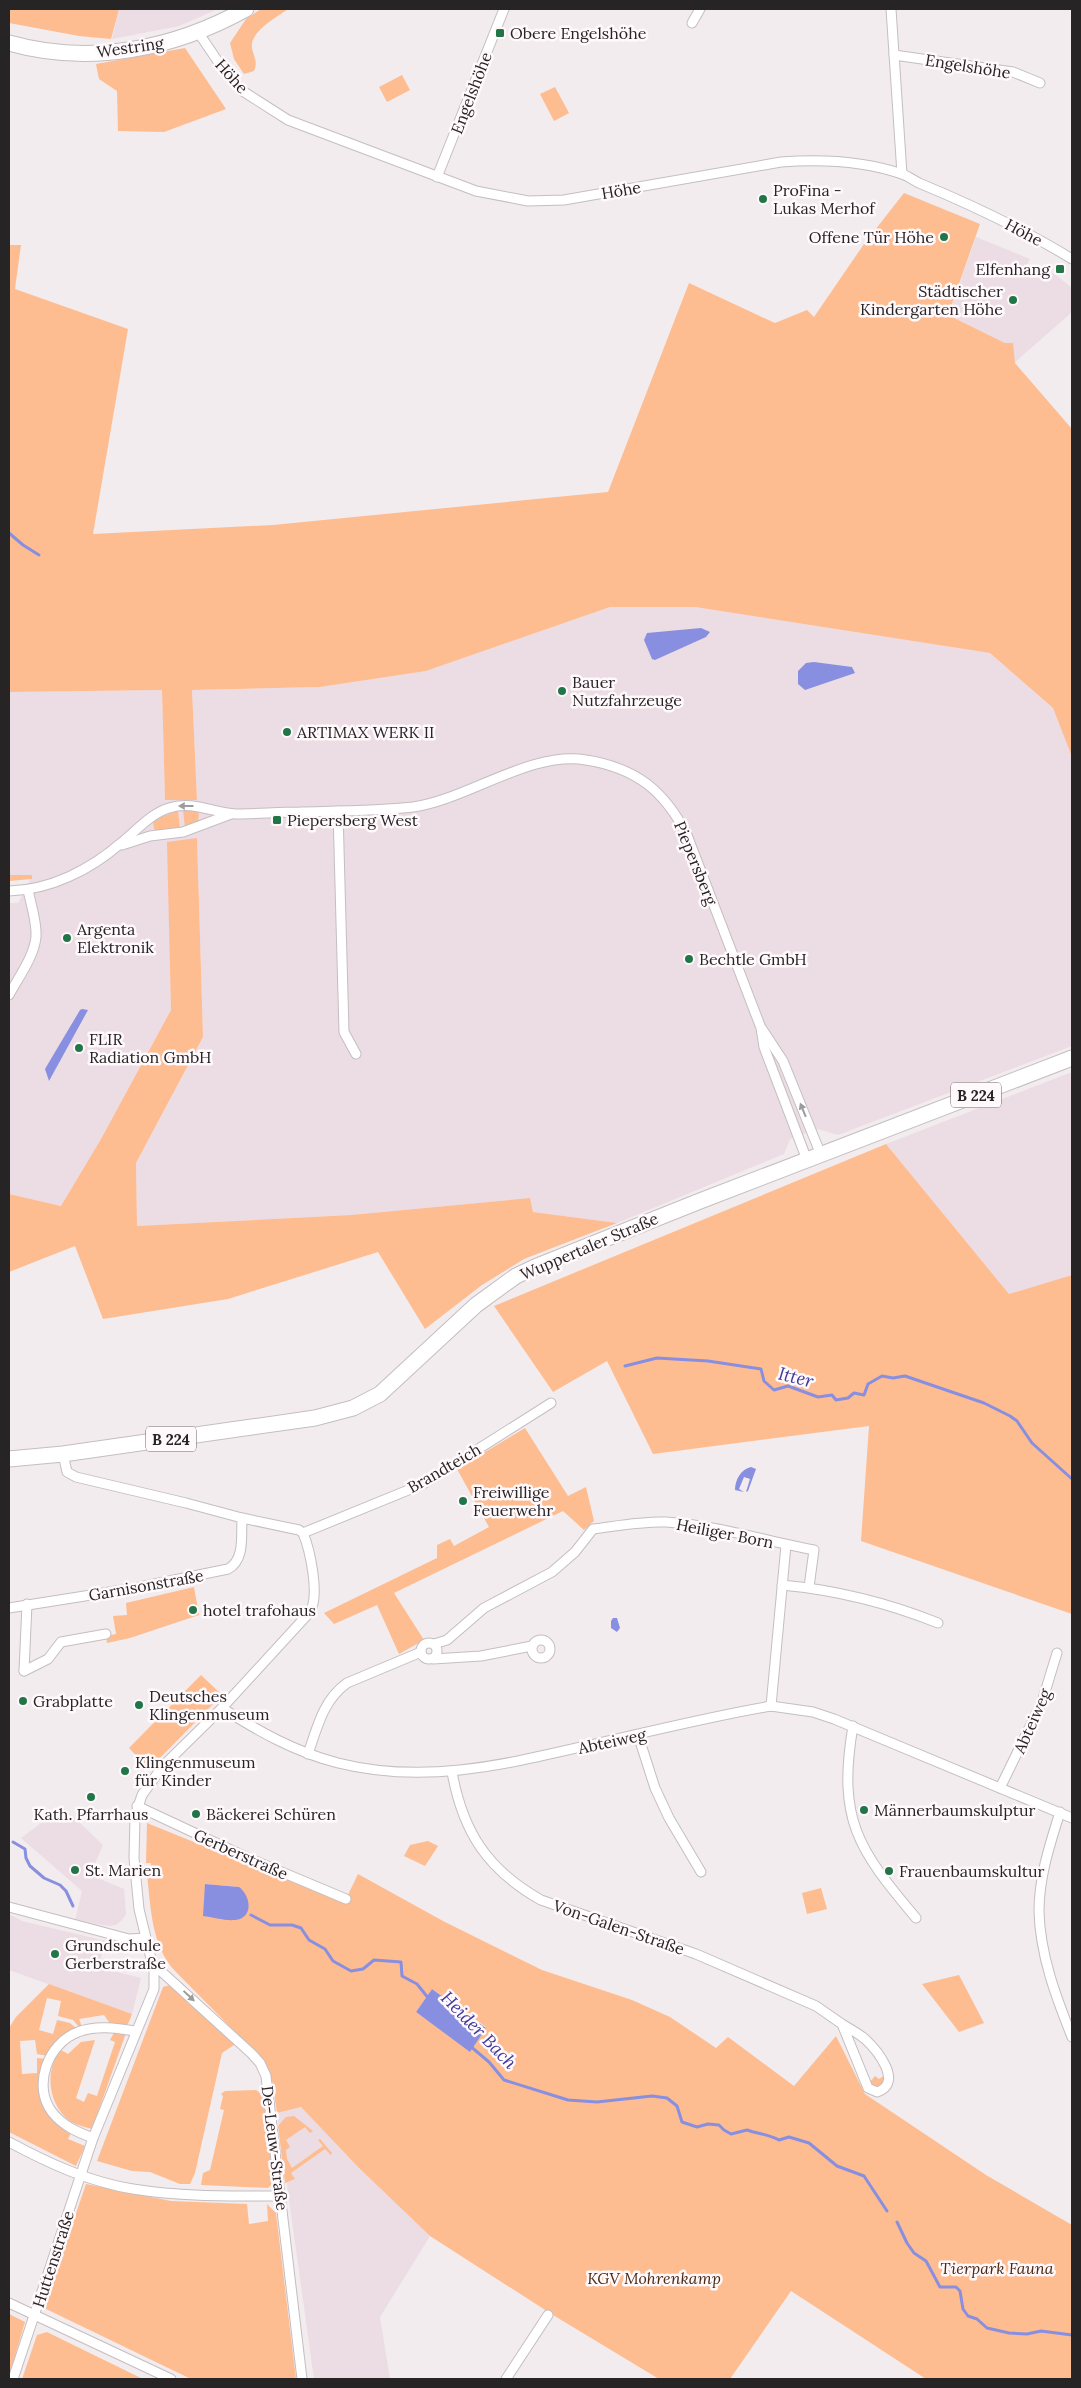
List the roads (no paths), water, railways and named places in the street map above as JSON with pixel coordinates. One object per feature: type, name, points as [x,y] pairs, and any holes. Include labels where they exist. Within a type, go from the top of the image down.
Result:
[{"type":"main road","name":"Westring","points":[[9,43],[56,52],[118,53],[168,43],[198,32],[246,9]]},
{"type":"main road","name":"Wuppertaler Straße","points":[[9,1459],[63,1454],[315,1418],[353,1408],[380,1394],[476,1305],[516,1276],[586,1245],[1072,1058]]},
{"type":"street","name":"Engelshöhe","points":[[437,177],[504,9]]},
{"type":"street","points":[[692,22],[700,9]]},
{"type":"street","points":[[891,9],[902,174]]},
{"type":"street","name":"Höhe","points":[[198,32],[221,66],[241,90],[288,120],[476,191],[528,201],[564,200],[797,161],[813,160],[862,166],[902,174],[977,207],[1039,239],[1072,259]]},
{"type":"street","name":"Engelshöhe","points":[[894,55],[1013,72],[1040,83]]},
{"type":"street","name":"Piepersberg","points":[[119,845],[150,836],[183,832],[211,820],[234,814],[338,811],[416,806],[537,765],[571,758],[585,759],[614,766],[636,776],[653,788],[666,801],[683,829],[761,1028],[783,1061],[822,1155]]},
{"type":"street","name":"Piepersberg","points":[[9,891],[28,890],[70,876],[119,845],[146,821],[169,808],[191,805],[234,814]]},
{"type":"street","points":[[338,811],[344,1032],[356,1054]]},
{"type":"street","points":[[9,995],[36,939],[36,928],[28,890]]},
{"type":"street","name":"Piepersberg","points":[[761,1028],[764,1047],[807,1160]]},
{"type":"street","name":"Brandteich","points":[[303,1533],[423,1484],[551,1403]]},
{"type":"street","points":[[9,1907],[130,1939],[146,1938],[139,1910],[134,1858],[134,1830],[137,1806],[158,1771],[222,1708],[313,1608],[315,1592],[303,1533],[299,1530],[242,1518],[186,1502],[76,1477],[68,1472],[63,1454]]},
{"type":"street","name":"Garnisonstraße","points":[[9,1608],[100,1594],[228,1569],[235,1564],[240,1554],[242,1518]]},
{"type":"street","name":"Heiliger Born","points":[[308,1754],[324,1708],[337,1691],[347,1683],[421,1652],[424,1644],[434,1644],[447,1640],[484,1608],[552,1572],[575,1552],[593,1530],[621,1525],[666,1522],[693,1525],[814,1550],[809,1587]]},
{"type":"street","name":"Heiliger Born","points":[[771,1706],[786,1545]]},
{"type":"street","points":[[782,1585],[809,1587],[897,1608],[938,1623]]},
{"type":"street","points":[[27,1604],[24,1671],[48,1659],[61,1642],[106,1634]]},
{"type":"street","points":[[433,1659],[438,1652],[434,1644]]},
{"type":"street","points":[[421,1652],[425,1658],[433,1659],[481,1656],[532,1646]]},
{"type":"street","name":"Abteiweg","points":[[1000,1788],[1042,1702],[1057,1652]]},
{"type":"street","name":"Abteiweg","points":[[222,1708],[266,1735],[308,1754],[337,1763],[408,1773],[452,1772],[497,1767],[771,1706],[812,1712],[853,1726],[1072,1818]]},
{"type":"street","points":[[853,1726],[846,1768],[846,1785],[856,1830],[872,1864],[916,1918]]},
{"type":"street","points":[[638,1735],[662,1804],[701,1872]]},
{"type":"street","name":"Von-Galen-Straße","points":[[452,1772],[459,1805],[471,1833],[491,1861],[519,1887],[542,1900],[668,1943],[739,1971],[816,2006],[842,2024],[866,2041],[883,2063],[889,2077],[888,2084],[882,2090],[871,2091],[865,2083],[842,2024]]},
{"type":"street","name":"Gerberstraße","points":[[137,1806],[246,1857],[346,1900]]},
{"type":"street","points":[[1060,1812],[1048,1851],[1040,1911],[1048,1970],[1072,2037]]},
{"type":"street","name":"Huttenstraße","points":[[13,2379],[94,2138],[135,2031],[154,1989],[155,1979],[146,1938]]},
{"type":"street","name":"De-Leuw-Straße","points":[[152,1963],[260,2063],[267,2080],[302,2379]]},
{"type":"street","points":[[94,2138],[67,2126],[52,2111],[45,2098],[44,2086],[47,2064],[60,2044],[78,2032],[106,2028],[135,2031]]},
{"type":"street","points":[[9,2142],[50,2164],[132,2189],[192,2195],[281,2196]]},
{"type":"street","points":[[9,2303],[171,2379]]},
{"type":"street","points":[[506,2379],[548,2315]]},
{"type":"water","points":[[701,628],[710,632],[706,637],[655,660],[652,659],[644,640],[647,633]]},
{"type":"water","points":[[814,662],[852,667],[855,673],[805,690],[798,684],[798,671],[806,663]]},
{"type":"water","points":[[82,1009],[88,1010],[49,1081],[45,1069]]},
{"type":"water","points":[[751,1467],[756,1469],[748,1491],[746,1492],[750,1479],[744,1477],[739,1489],[744,1492],[735,1490],[739,1476],[744,1470]]},
{"type":"water","points":[[613,1618],[617,1618],[620,1628],[617,1632],[611,1628]]},
{"type":"water","points":[[205,1884],[239,1887],[248,1901],[248,1911],[241,1918],[235,1920],[203,1916]]},
{"type":"water","points":[[432,1989],[486,2028],[470,2052],[416,2012]]},
{"type":"waterway","points":[[9,533],[39,555]]},
{"type":"waterway","name":"Itter","points":[[625,1366],[657,1358],[708,1361],[761,1369],[764,1381],[774,1390],[788,1386],[818,1397],[832,1395],[836,1400],[848,1398],[854,1393],[864,1395],[868,1384],[882,1376],[893,1378],[905,1376],[984,1403],[1010,1416],[1017,1421],[1032,1443],[1072,1479]]},
{"type":"waterway","name":"Heider Bach","points":[[13,1842],[25,1849],[26,1858],[30,1866],[44,1878],[60,1885],[66,1891],[73,1906]]},
{"type":"waterway","name":"Heider Bach","points":[[251,1915],[270,1925],[292,1925],[301,1928],[309,1940],[325,1949],[333,1961],[351,1971],[363,1969],[374,1960],[401,1962],[402,1976],[417,1984],[429,1999]]},
{"type":"waterway","name":"Heider Bach","points":[[469,2045],[489,2062],[504,2080],[568,2100],[597,2102],[652,2096],[667,2098],[677,2106],[682,2122],[697,2127],[708,2124],[719,2125],[731,2134],[747,2130],[779,2140],[789,2137],[809,2143],[837,2166],[864,2176],[887,2211]]},
{"type":"waterway","name":"Heider Bach","points":[[897,2222],[907,2243],[914,2253],[926,2261],[940,2287],[956,2287],[960,2291],[963,2309],[968,2316],[977,2319],[987,2328],[1009,2333],[1027,2334],[1041,2331],[1072,2335]]},
{"type":"place","name":"Obere Engelshöhe","points":[[500,33]]},
{"type":"place","name":"ProFina - Lukas Merhof","points":[[763,199]]},
{"type":"place","name":"Offene Tür Höhe","points":[[944,237]]},
{"type":"place","name":"Elfenhang","points":[[1060,269]]},
{"type":"place","name":"Städtischer Kindergarten Höhe","points":[[1013,300]]},
{"type":"place","name":"Bauer Nutzfahrzeuge","points":[[562,691]]},
{"type":"place","name":"ARTIMAX WERK II","points":[[287,732]]},
{"type":"place","name":"Piepersberg West","points":[[277,820]]},
{"type":"place","name":"Argenta Elektronik","points":[[67,938]]},
{"type":"place","name":"Bechtle GmbH","points":[[689,959]]},
{"type":"place","name":"FLIR Radiation GmbH","points":[[79,1048]]},
{"type":"place","name":"Freiwillige Feuerwehr","points":[[463,1501]]},
{"type":"place","name":"hotel trafohaus","points":[[193,1610]]},
{"type":"place","name":"Grabplatte","points":[[23,1701]]},
{"type":"place","name":"Deutsches Klingenmuseum","points":[[139,1705]]},
{"type":"place","name":"Klingenmuseum für Kinder","points":[[125,1771]]},
{"type":"place","name":"Kath. Pfarrhaus","points":[[91,1797]]},
{"type":"place","name":"Männerbaumskulptur","points":[[864,1810]]},
{"type":"place","name":"Bäckerei Schüren","points":[[196,1814]]},
{"type":"place","name":"St. Marien","points":[[75,1870]]},
{"type":"place","name":"Frauenbaumskultur","points":[[889,1871]]},
{"type":"place","name":"Grundschule Gerberstraße","points":[[55,1954]]},
{"type":"park label","name":"Tierpark Fauna","points":[[997,2268]]},
{"type":"park label","name":"KGV Mohrenkamp","points":[[654,2278]]}]
